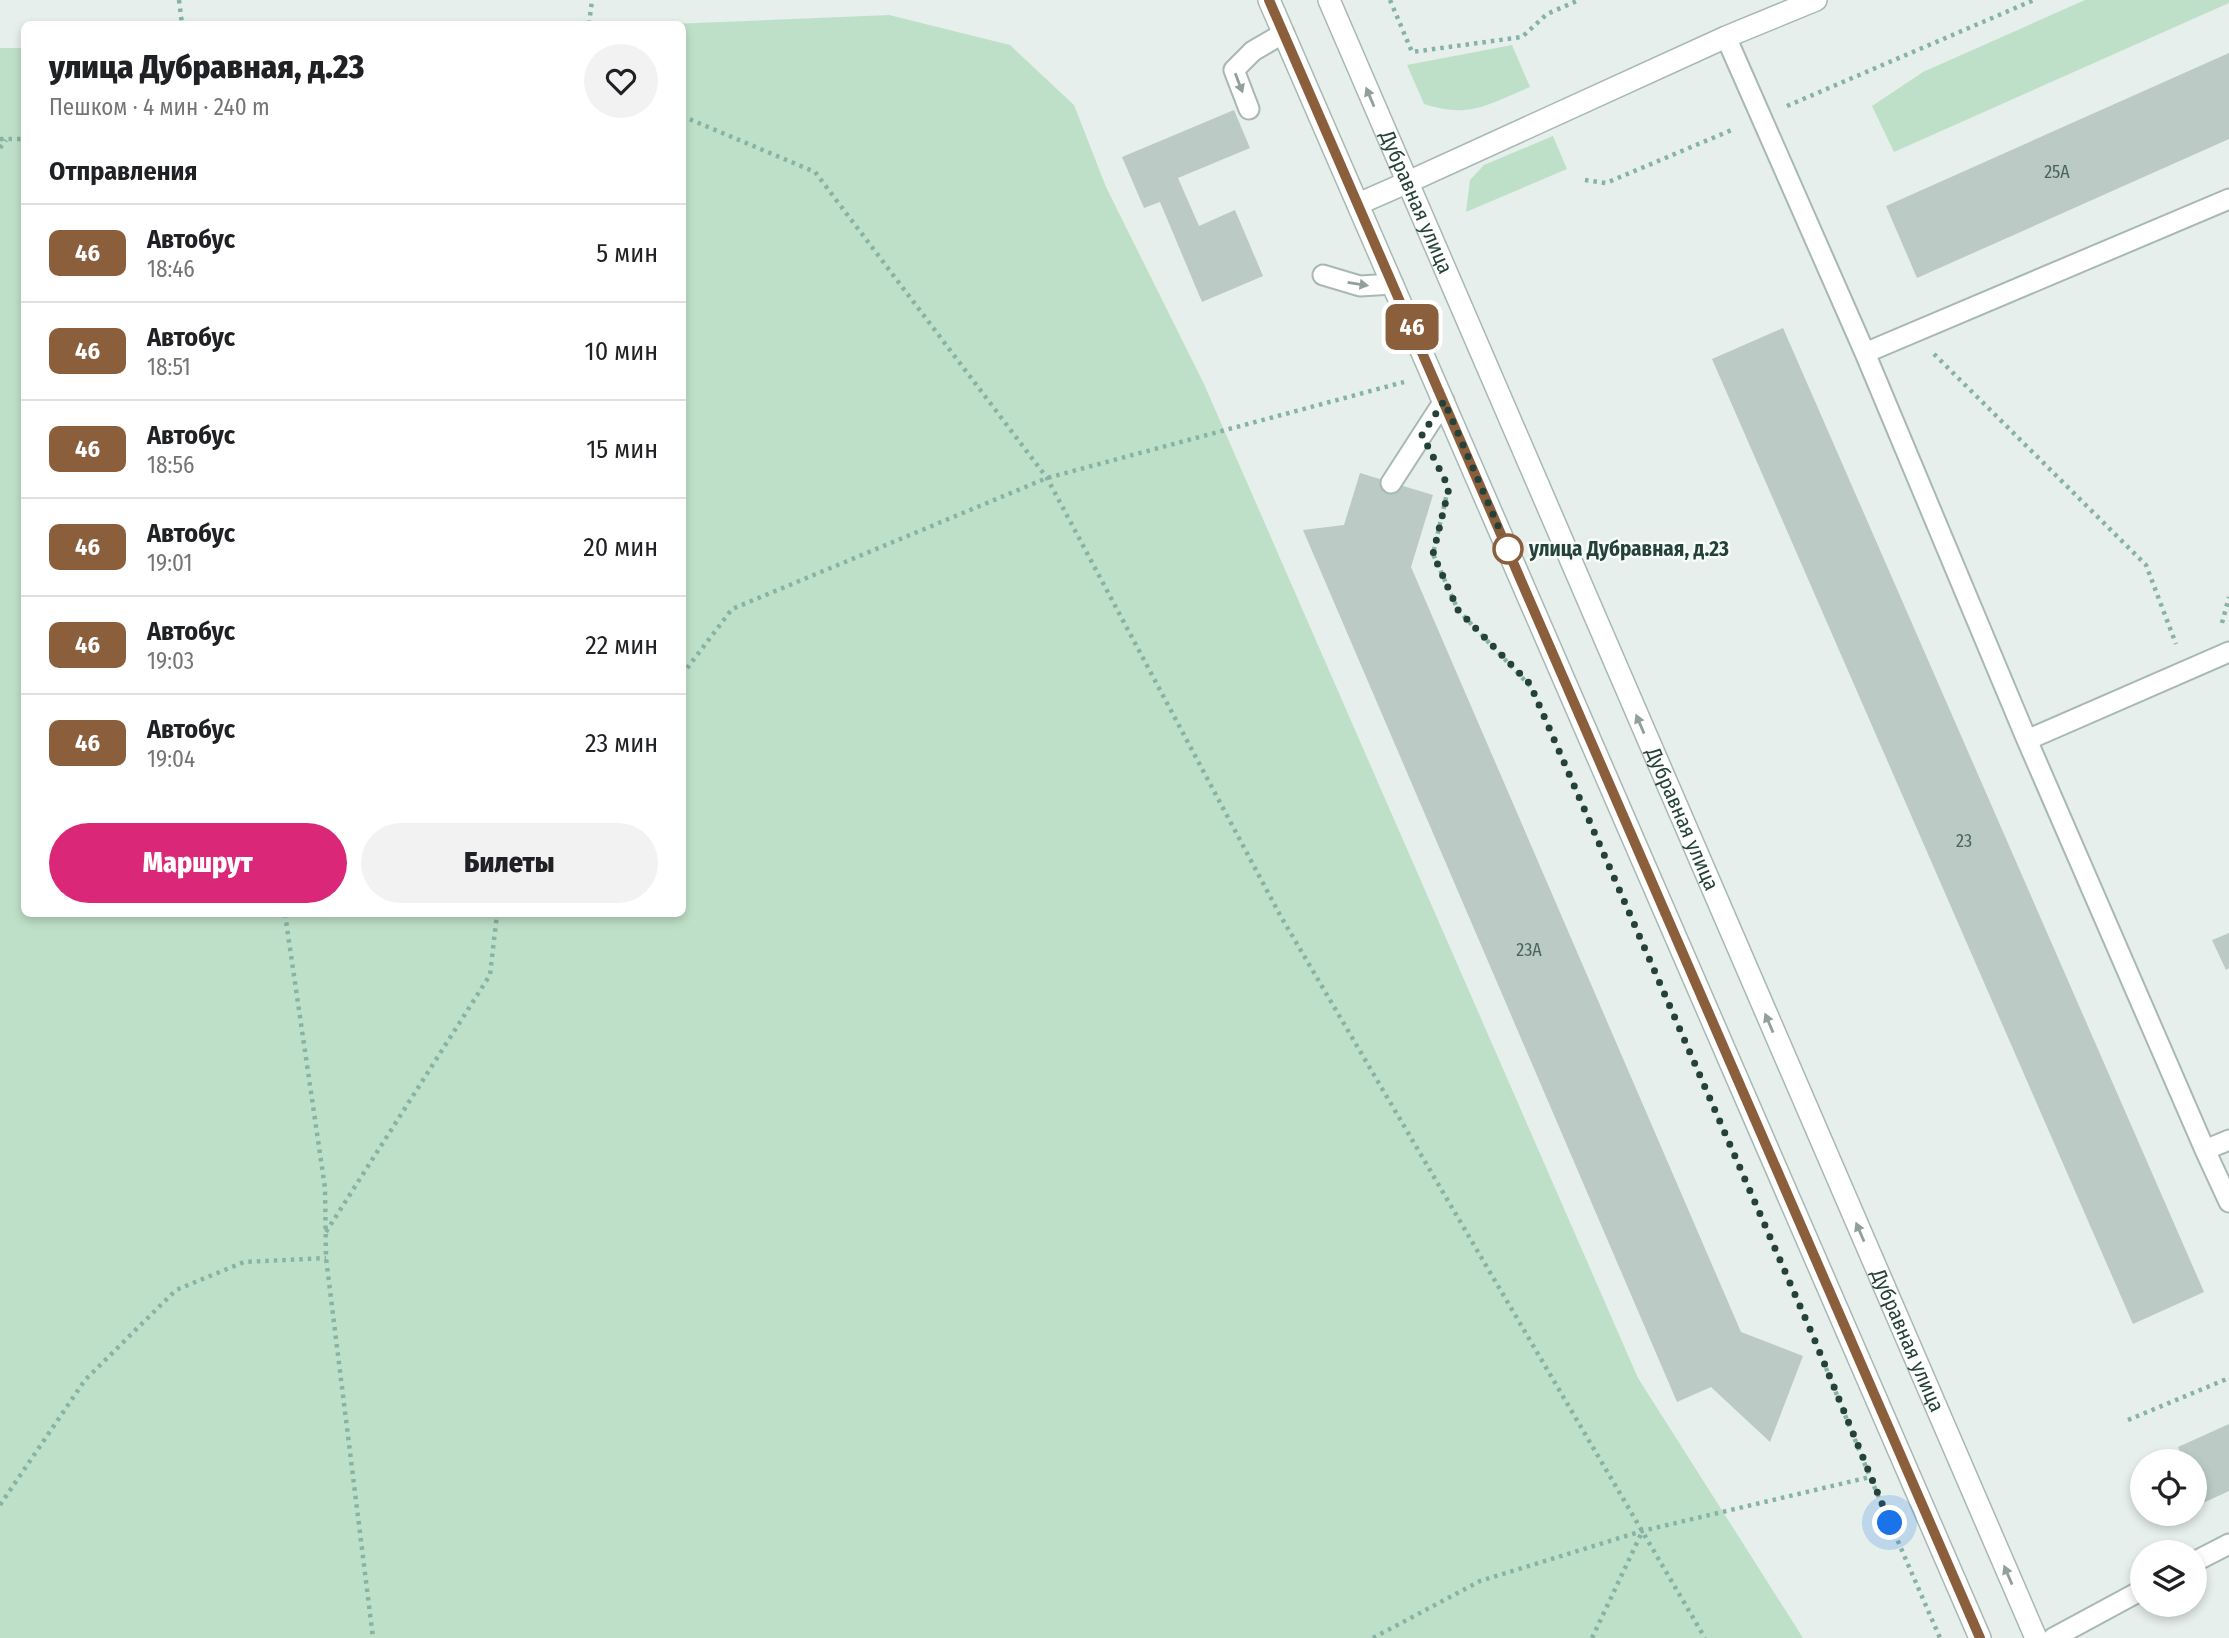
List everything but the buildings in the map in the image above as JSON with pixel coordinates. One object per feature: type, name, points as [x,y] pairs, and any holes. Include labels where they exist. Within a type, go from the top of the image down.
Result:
[{"type":"street","points":[[1269,0],[1980,1638]]},
{"type":"street","name":"Дубравная улица","points":[[1329,0],[2036,1638]]},
{"type":"street","points":[[1359,204],[1726,37],[1816,0]]},
{"type":"lane","points":[[1249,109],[1234,70],[1253,51],[1284,33]]},
{"type":"lane","points":[[1726,37],[1865,353],[2027,740],[2229,1202]]},
{"type":"lane","points":[[1865,353],[2229,199]]},
{"type":"lane","points":[[1323,275],[1360,286],[1393,284]]},
{"type":"lane","points":[[1391,483],[1444,401]]},
{"type":"lane","points":[[2027,740],[2229,652]]},
{"type":"lane","points":[[2206,1150],[2229,1140]]},
{"type":"lane","points":[[2207,1555],[2229,1544]]},
{"type":"lane","points":[[2053,1638],[2130,1596]]},
{"type":"path","points":[[179,0],[182,21]]},
{"type":"path","points":[[589,21],[592,0]]},
{"type":"path","points":[[1390,0],[1412,52],[1522,37],[1547,14],[1579,0]]},
{"type":"path","points":[[1585,180],[1606,183],[2034,0]]},
{"type":"path","points":[[686,118],[815,172],[1047,478],[1280,915],[1705,1638]]},
{"type":"path","points":[[0,148],[3,139],[21,139]]},
{"type":"path","points":[[1913,333],[2146,565],[2186,671]]},
{"type":"path","points":[[1394,371],[1449,488],[1433,554],[1458,610],[1530,684],[1535,697]]},
{"type":"path","points":[[686,670],[732,609],[1047,478],[1432,374]]},
{"type":"path","points":[[285,917],[325,1188],[326,1258],[373,1638]]},
{"type":"path","points":[[325,1233],[490,975],[498,917]]},
{"type":"path","points":[[0,1505],[85,1380],[176,1290],[244,1262],[326,1258]]},
{"type":"path","points":[[1824,1362],[1870,1478],[1940,1638]]},
{"type":"path","points":[[2128,1420],[2229,1378]]},
{"type":"path","points":[[1373,1638],[1480,1581],[1642,1531],[1870,1478]]},
{"type":"path","points":[[1592,1638],[1642,1531]]},
{"type":"green space","points":[[2085,0],[2229,0],[2229,3],[1894,152],[1872,106],[1923,72]]},
{"type":"green space","points":[[889,15],[1010,45],[1074,105],[1106,187],[1204,384],[1638,1378],[1803,1638],[0,1638],[0,48],[21,48],[21,917],[686,917],[686,23]]},
{"type":"green space","points":[[1512,45],[1530,87],[1478,108],[1454,110],[1424,104],[1407,65]]},
{"type":"green space","points":[[1553,136],[1567,169],[1466,212],[1470,180],[1484,165]]},
{"type":"bus line","name":"46","points":[[1269,0],[1980,1638]]},
{"type":"place","name":"улица Дубравная, д.23","points":[[1508,549]]},
{"type":"route","points":[[1508,549],[1444,401],[1422,435],[1449,488],[1433,554],[1458,610],[1530,684],[1813,1336],[1890,1523]]}]
